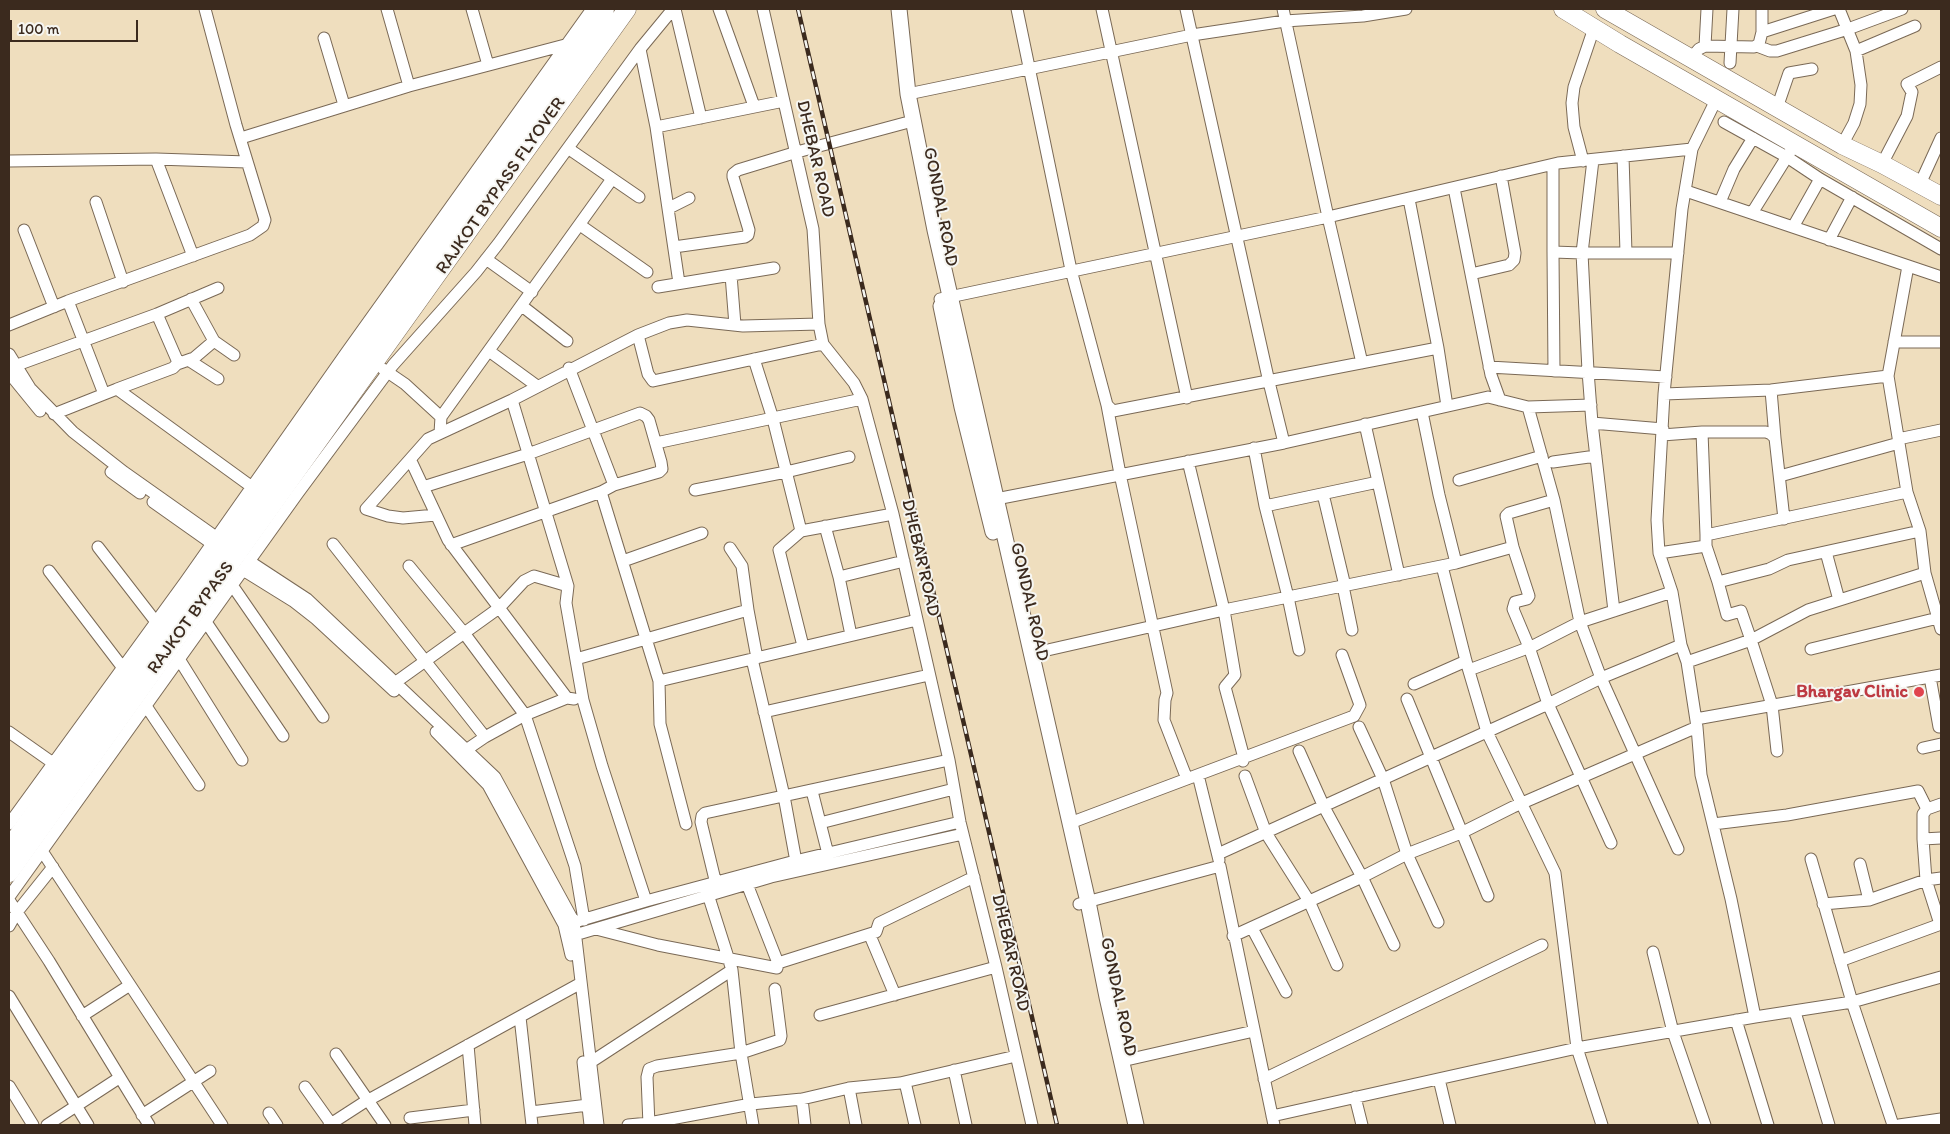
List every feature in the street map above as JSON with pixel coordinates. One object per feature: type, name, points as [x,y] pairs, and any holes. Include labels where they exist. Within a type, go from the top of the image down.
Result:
[{"type":"highway","name":"RAJKOT BYPASS FLYOVER","points":[[366,362],[605,9]]},
{"type":"highway","name":"RAJKOT BYPASS FLYOVER","points":[[406,305],[628,9]]},
{"type":"highway","points":[[1563,9],[1716,100],[1791,150],[1941,228]]},
{"type":"highway","points":[[1605,9],[1842,145],[1941,196]]},
{"type":"highway","name":"RAJKOT BYPASS","points":[[9,848],[338,387],[366,362]]},
{"type":"highway","name":"RAJKOT BYPASS","points":[[9,873],[366,362]]},
{"type":"highway","points":[[315,397],[338,387]]},
{"type":"main road","points":[[892,9],[903,90],[945,298],[996,499],[1070,823],[1083,903],[1136,1125]]},
{"type":"main road","points":[[900,9],[903,90]]},
{"type":"main road","name":"GONDAL ROAD","points":[[903,90],[905,123],[945,298],[962,407],[1083,903],[1127,1125]]},
{"type":"street","points":[[9,326],[68,301],[250,236],[263,226],[265,220],[205,9]]},
{"type":"street","points":[[387,9],[409,86]]},
{"type":"street","points":[[472,9],[488,65]]},
{"type":"street","points":[[149,1125],[9,899],[246,566],[366,362],[565,45],[592,9]]},
{"type":"street","points":[[9,824],[156,622],[315,397],[366,362],[486,259],[569,149],[640,49],[674,9]]},
{"type":"street","points":[[674,9],[701,118]]},
{"type":"street","points":[[719,9],[754,106]]},
{"type":"street","name":"DHEBAR ROAD","points":[[763,9],[797,152],[814,235],[823,344],[854,383],[862,399],[893,514],[949,760],[960,822],[996,967],[1032,1125]]},
{"type":"street","points":[[1017,9],[1071,270],[1107,406],[1168,693],[1165,700],[1164,720],[1192,777],[1218,854],[1273,1121],[1355,1098],[1577,1048],[1852,1002],[1941,977]]},
{"type":"street","points":[[1102,9],[1187,398]]},
{"type":"street","points":[[1186,9],[1284,443]]},
{"type":"street","points":[[1283,9],[1362,363]]},
{"type":"street","points":[[903,90],[1029,69],[1192,36],[1285,21],[1363,16],[1406,9]]},
{"type":"street","points":[[1705,46],[1707,9]]},
{"type":"street","points":[[1730,63],[1733,9]]},
{"type":"street","points":[[1757,46],[1761,42],[1762,9]]},
{"type":"street","points":[[1762,32],[1834,9]]},
{"type":"street","points":[[1839,9],[1856,51],[1860,70],[1861,96],[1854,123],[1842,145]]},
{"type":"street","points":[[1690,59],[1699,49],[1705,46],[1757,46],[1764,50],[1777,51],[1848,29],[1902,9]]},
{"type":"street","points":[[1856,51],[1915,26]]},
{"type":"street","points":[[1594,28],[1574,87],[1572,103],[1574,127],[1588,160],[1582,253],[1588,371],[1592,423],[1614,611]]},
{"type":"street","points":[[324,38],[344,105]]},
{"type":"street","points":[[241,138],[409,86],[565,45]]},
{"type":"street","points":[[640,49],[656,127],[679,283]]},
{"type":"street","points":[[1882,164],[1907,116],[1912,92],[1907,84],[1941,67]]},
{"type":"street","points":[[1777,108],[1789,73],[1812,69]]},
{"type":"street","points":[[1716,100],[1692,149],[1682,209],[1664,394],[1658,520],[1659,554],[1672,592],[1681,644],[1687,662],[1701,775],[1755,1017]]},
{"type":"street","points":[[656,127],[784,101]]},
{"type":"street","points":[[1724,122],[1753,138],[1791,150],[1820,179],[1941,249]]},
{"type":"street","points":[[674,247],[748,235],[734,174],[738,170],[905,123]]},
{"type":"street","points":[[1720,202],[1734,169],[1753,138]]},
{"type":"street","points":[[1920,184],[1941,138]]},
{"type":"street","points":[[569,149],[639,197]]},
{"type":"street","points":[[945,298],[1328,217],[1553,164],[1692,149]]},
{"type":"street","points":[[1752,213],[1791,150]]},
{"type":"street","points":[[1623,156],[1626,253]]},
{"type":"street","points":[[9,161],[156,159],[247,162]]},
{"type":"street","points":[[156,159],[193,256]]},
{"type":"street","points":[[1553,164],[1554,371]]},
{"type":"street","points":[[1471,274],[1509,265],[1514,260],[1515,253],[1502,176]]},
{"type":"street","points":[[1793,227],[1820,179]]},
{"type":"street","points":[[440,433],[441,417],[612,180]]},
{"type":"street","points":[[1454,188],[1489,367],[1500,400]]},
{"type":"street","points":[[1686,191],[1941,277]]},
{"type":"street","points":[[1829,240],[1852,196]]},
{"type":"street","points":[[669,208],[689,198]]},
{"type":"street","points":[[1409,199],[1438,348],[1447,406]]},
{"type":"street","points":[[96,202],[123,282]]},
{"type":"street","points":[[580,225],[647,272]]},
{"type":"street","points":[[24,230],[54,307]]},
{"type":"street","points":[[1553,252],[1678,253]]},
{"type":"street","points":[[486,259],[532,292]]},
{"type":"street","points":[[1811,649],[1940,623],[1925,573],[1920,531],[1907,492],[1888,376],[1908,266]]},
{"type":"street","points":[[658,287],[774,268]]},
{"type":"street","points":[[731,274],[735,325]]},
{"type":"street","points":[[11,369],[157,314],[218,288]]},
{"type":"street","points":[[192,299],[214,341],[234,355]]},
{"type":"street","points":[[68,301],[104,394]]},
{"type":"street","points":[[522,306],[567,341]]},
{"type":"street","points":[[157,314],[177,364]]},
{"type":"street","points":[[436,515],[403,518],[388,516],[366,509],[411,460],[428,438],[512,400],[569,368],[638,334],[679,320],[735,325],[820,324]]},
{"type":"street","points":[[638,334],[648,374],[654,381],[823,344]]},
{"type":"street","points":[[54,414],[173,368],[177,364],[190,361],[214,341]]},
{"type":"street","points":[[1894,342],[1941,342]]},
{"type":"street","points":[[1107,406],[1112,411],[1121,410],[1438,348]]},
{"type":"street","points":[[489,351],[537,386]]},
{"type":"street","points":[[9,354],[12,382],[79,447],[123,481],[213,540]]},
{"type":"street","points":[[754,360],[773,419],[801,530]]},
{"type":"street","points":[[190,361],[218,379]]},
{"type":"street","points":[[366,362],[405,384],[441,417]]},
{"type":"street","points":[[1489,367],[1588,371],[1666,377]]},
{"type":"street","points":[[569,368],[614,485]]},
{"type":"street","points":[[11,369],[88,446],[213,540]]},
{"type":"street","points":[[1664,394],[1771,390],[1888,376]]},
{"type":"street","points":[[12,382],[30,388]]},
{"type":"street","points":[[117,389],[252,487]]},
{"type":"street","points":[[1771,390],[1784,519]]},
{"type":"street","points":[[996,499],[1284,443],[1488,397],[1528,407],[1591,405]]},
{"type":"street","points":[[656,443],[862,399]]},
{"type":"street","points":[[512,400],[568,586],[566,603],[583,700],[602,766],[646,901]]},
{"type":"street","points":[[1528,407],[1554,500],[1580,622],[1601,678],[1678,849]]},
{"type":"street","points":[[1422,412],[1439,495],[1456,563]]},
{"type":"street","points":[[423,487],[528,454],[640,413],[649,420],[662,469],[660,472],[614,485],[601,492],[451,545]]},
{"type":"street","points":[[1592,423],[1662,432],[1766,432],[1775,438]]},
{"type":"street","points":[[1365,424],[1399,575]]},
{"type":"street","points":[[1780,476],[1941,430]]},
{"type":"street","points":[[1702,432],[1706,541],[1726,615],[1741,611],[1751,640],[1772,705],[1778,751]]},
{"type":"street","points":[[1254,448],[1265,506],[1288,597],[1298,650]]},
{"type":"street","points":[[1459,480],[1542,456]]},
{"type":"street","points":[[1553,462],[1596,456]]},
{"type":"street","points":[[696,490],[849,457]]},
{"type":"street","points":[[411,460],[451,545],[567,698]]},
{"type":"street","points":[[1188,461],[1224,610],[1235,675],[1224,687],[1244,760]]},
{"type":"street","points":[[1265,506],[1378,482]]},
{"type":"street","points":[[601,492],[659,681],[660,724],[686,824]]},
{"type":"street","points":[[1659,554],[1784,519],[1907,492]]},
{"type":"street","points":[[1323,494],[1352,630]]},
{"type":"street","points":[[1554,500],[1509,513],[1506,516],[1513,547],[1529,596],[1527,599],[1514,604],[1513,609],[1529,647],[1548,704],[1580,779],[1611,843]]},
{"type":"street","points":[[803,646],[778,550],[801,530],[893,514]]},
{"type":"street","points":[[825,526],[852,635]]},
{"type":"street","points":[[1718,582],[1770,569],[1788,560],[1920,531]]},
{"type":"street","points":[[623,561],[702,533]]},
{"type":"street","points":[[333,544],[424,662],[485,736]]},
{"type":"street","points":[[98,547],[156,622]]},
{"type":"street","points":[[1030,654],[1224,610],[1456,563],[1513,547]]},
{"type":"street","points":[[730,548],[742,566],[754,658],[764,712],[784,796],[797,867]]},
{"type":"street","points":[[1826,552],[1839,600]]},
{"type":"street","points":[[839,577],[904,561]]},
{"type":"street","points":[[246,566],[307,599],[495,777],[575,922]]},
{"type":"street","points":[[246,566],[316,619],[434,729],[484,780],[575,922],[658,945],[778,965],[876,932],[878,923],[974,877]]},
{"type":"street","points":[[409,566],[464,633],[525,715],[575,866],[575,922],[571,936],[591,1062],[598,1125]]},
{"type":"street","points":[[1442,566],[1467,666],[1487,732],[1555,874],[1577,1048],[1602,1125]]},
{"type":"street","points":[[49,571],[123,668]]},
{"type":"street","points":[[1687,662],[1751,640],[1808,610],[1925,573]]},
{"type":"street","points":[[396,682],[499,608],[524,581],[534,576],[568,586]]},
{"type":"street","points":[[232,585],[323,716]]},
{"type":"street","points":[[1414,684],[1529,647],[1580,622],[1672,592]]},
{"type":"street","points":[[576,659],[748,610]]},
{"type":"street","points":[[659,681],[917,620]]},
{"type":"street","points":[[206,622],[283,736]]},
{"type":"street","points":[[1218,854],[1324,807],[1601,678],[1681,644]]},
{"type":"street","points":[[1070,823],[1192,777],[1244,760],[1354,716],[1360,705],[1342,656]]},
{"type":"street","points":[[180,659],[242,760]]},
{"type":"street","points":[[764,712],[930,675]]},
{"type":"street","points":[[1234,936],[1362,877],[1407,854],[1461,833],[1521,804],[1580,779],[1696,723],[1772,705],[1936,676],[1939,727],[1941,726]]},
{"type":"street","points":[[466,750],[485,736],[525,715],[567,698],[583,700]]},
{"type":"street","points":[[1407,699],[1488,896]]},
{"type":"street","points":[[146,706],[199,785]]},
{"type":"street","points":[[1359,727],[1383,779],[1407,854],[1438,922]]},
{"type":"street","points":[[9,732],[53,763]]},
{"type":"street","points":[[1923,748],[1941,744]]},
{"type":"street","points":[[1299,751],[1324,807],[1362,877],[1394,945]]},
{"type":"street","points":[[753,1125],[741,1052],[732,970],[712,888],[701,822],[703,815],[949,760]]},
{"type":"street","points":[[1245,776],[1266,833],[1309,901],[1337,965]]},
{"type":"street","points":[[820,823],[954,788]]},
{"type":"street","points":[[812,790],[828,854]]},
{"type":"street","points":[[1713,824],[1787,815],[1918,791],[1927,809]]},
{"type":"street","points":[[1840,961],[1941,924],[1926,880],[1922,838],[1923,814],[1927,809],[1941,804]]},
{"type":"street","points":[[571,936],[712,888],[747,884],[828,854],[960,822]]},
{"type":"street","points":[[575,922],[646,901],[712,888],[797,867],[963,834]]},
{"type":"street","points":[[1922,838],[1941,838]]},
{"type":"street","points":[[42,851],[222,1125]]},
{"type":"street","points":[[1811,859],[1852,1002],[1893,1125]]},
{"type":"street","points":[[1860,864],[1869,900]]},
{"type":"street","points":[[1083,903],[1220,866]]},
{"type":"street","points":[[9,926],[17,912],[53,868]]},
{"type":"street","points":[[1823,904],[1869,900],[1926,880],[1941,878]]},
{"type":"street","points":[[649,1124],[647,1077],[649,1069],[741,1052],[780,1040],[776,988],[778,965],[747,884]]},
{"type":"street","points":[[1252,928],[1286,992]]},
{"type":"street","points":[[871,938],[894,995]]},
{"type":"street","points":[[1264,1079],[1542,945]]},
{"type":"street","points":[[1653,952],[1673,1032],[1705,1125]]},
{"type":"street","points":[[820,1015],[996,967]]},
{"type":"street","points":[[591,1062],[732,970]]},
{"type":"street","points":[[82,1016],[130,985]]},
{"type":"street","points":[[305,1087],[331,1125],[367,1100],[578,985]]},
{"type":"street","points":[[578,985],[590,1125]]},
{"type":"street","points":[[9,996],[88,1125]]},
{"type":"street","points":[[1795,1012],[1829,1125]]},
{"type":"street","points":[[520,1017],[532,1125]]},
{"type":"street","points":[[1736,1020],[1768,1125]]},
{"type":"street","points":[[1122,1061],[1254,1031]]},
{"type":"street","points":[[468,1045],[475,1125]]},
{"type":"street","points":[[336,1054],[385,1125]]},
{"type":"street","points":[[628,1125],[649,1124],[751,1104],[802,1099],[849,1088],[905,1082],[1016,1056]]},
{"type":"street","points":[[954,1070],[966,1125]]},
{"type":"street","points":[[142,1114],[210,1071]]},
{"type":"street","points":[[47,1125],[119,1078]]},
{"type":"street","points":[[1439,1079],[1450,1125]]},
{"type":"street","points":[[905,1082],[915,1125]]},
{"type":"street","points":[[9,1086],[33,1125]]},
{"type":"street","points":[[849,1088],[856,1125]]},
{"type":"street","points":[[1355,1098],[1362,1125]]},
{"type":"street","points":[[802,1099],[805,1125]]},
{"type":"street","points":[[530,1112],[588,1106]]},
{"type":"street","points":[[410,1118],[474,1110]]},
{"type":"street","points":[[269,1113],[278,1125]]},
{"type":"street","points":[[1899,1125],[1941,1119]]},
{"type":"railway","points":[[798,9],[1057,1125]]},
{"type":"place","name":"Bhargav Clinic","points":[[1919,692]]}]
